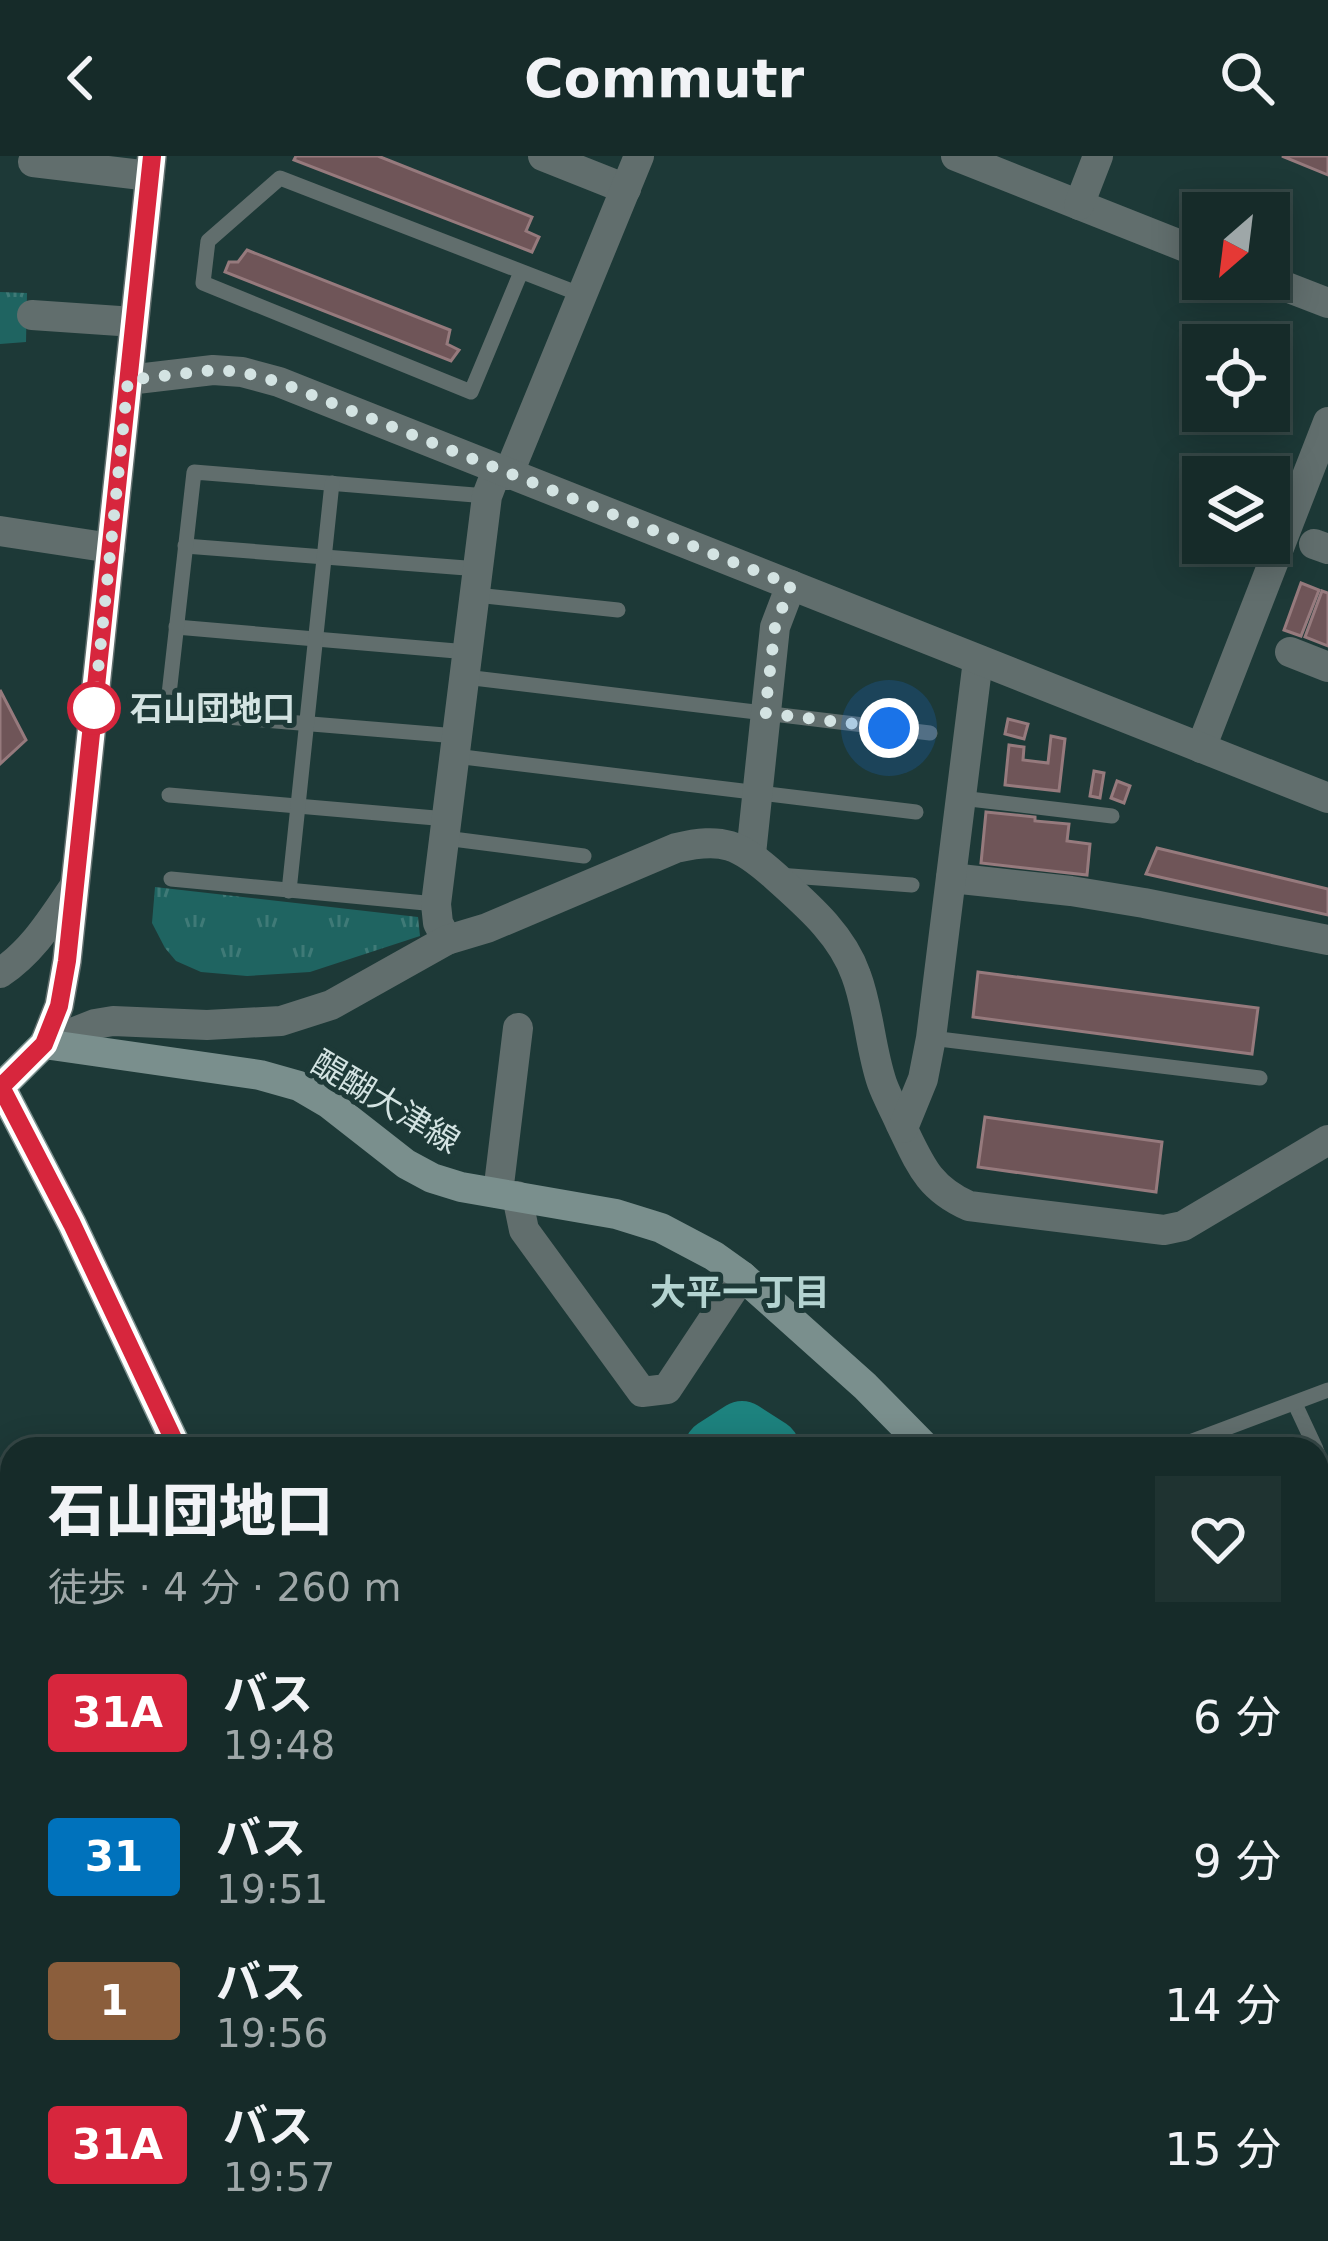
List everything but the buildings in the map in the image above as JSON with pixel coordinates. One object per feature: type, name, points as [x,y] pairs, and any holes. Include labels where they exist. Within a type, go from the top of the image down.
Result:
[{"type":"main road","points":[[44,1044],[0,1086],[72,1224],[172,1437]]},
{"type":"main road","name":"醍醐大津線","points":[[44,1044],[299,1086],[406,1164],[446,1183],[616,1214],[661,1228],[742,1276],[915,1437]]},
{"type":"street","points":[[544,156],[626,189]]},
{"type":"street","points":[[447,940],[438,923],[436,904],[477,582],[498,480],[639,156]]},
{"type":"street","points":[[956,156],[1182,246]]},
{"type":"street","points":[[1079,205],[1098,156]]},
{"type":"street","points":[[33,162],[150,166],[76,884],[59,1006],[44,1044]]},
{"type":"street","points":[[1290,288],[1328,303]]},
{"type":"street","points":[[32,315],[134,322]]},
{"type":"street","points":[[128,380],[184,372],[242,372],[279,382],[498,480],[791,585],[1328,798]]},
{"type":"street","points":[[1201,748],[1328,422]]},
{"type":"street","points":[[0,530],[111,548]]},
{"type":"street","points":[[762,864],[757,793],[765,713],[775,627],[791,585]]},
{"type":"street","points":[[1289,652],[1328,667]]},
{"type":"street","points":[[903,1128],[923,1078],[931,1038],[978,660]]},
{"type":"street","points":[[44,1044],[113,1021],[281,1021],[332,1005],[447,940],[487,928],[676,848],[702,842],[730,844],[762,864],[813,910],[838,942],[856,973],[882,1084],[924,1173],[947,1196],[969,1207],[1164,1230],[1183,1226],[1328,1140]]},
{"type":"street","points":[[951,878],[1126,900],[1328,940]]},
{"type":"street","points":[[0,973],[17,962],[44,931],[76,884]]},
{"type":"street","points":[[518,1028],[508,1195],[524,1230],[642,1392],[667,1389],[742,1276]]},
{"type":"lane","points":[[521,272],[471,392],[202,284],[208,241],[280,178],[582,295]]},
{"type":"lane","points":[[498,480],[332,483],[194,472],[167,712],[307,724],[757,793],[916,812]]},
{"type":"lane","points":[[290,890],[332,483]]},
{"type":"lane","points":[[185,546],[324,557],[618,610]]},
{"type":"lane","points":[[176,628],[316,639],[765,713],[930,733]]},
{"type":"lane","points":[[169,795],[298,806],[446,828],[584,856]]},
{"type":"lane","points":[[961,798],[1112,816]]},
{"type":"lane","points":[[762,864],[912,885]]},
{"type":"lane","points":[[171,879],[436,904]]},
{"type":"lane","points":[[931,1038],[1259,1078]]},
{"type":"lane","points":[[1204,1437],[1328,1390]]},
{"type":"lane","points":[[1295,1404],[1310,1437]]},
{"type":"green space","points":[[0,292],[27,293],[26,342],[0,344]]},
{"type":"green space","points":[[155,887],[418,917],[420,936],[310,972],[247,976],[201,972],[176,961],[165,948],[152,923]]},
{"type":"waterway","points":[[733,1437],[742,1431],[751,1437]]},
{"type":"bus line","name":"31A","points":[[152,156],[67,961],[59,1006],[44,1044],[1,1087],[172,1437]]},
{"type":"place","name":"石山団地口","points":[[94,708]]},
{"type":"district","name":"大平一丁目","points":[[740,1292]]},
{"type":"route","points":[[94,708],[93,719],[128,380],[213,370],[279,382],[791,585],[775,627],[765,713],[889,728]]}]
